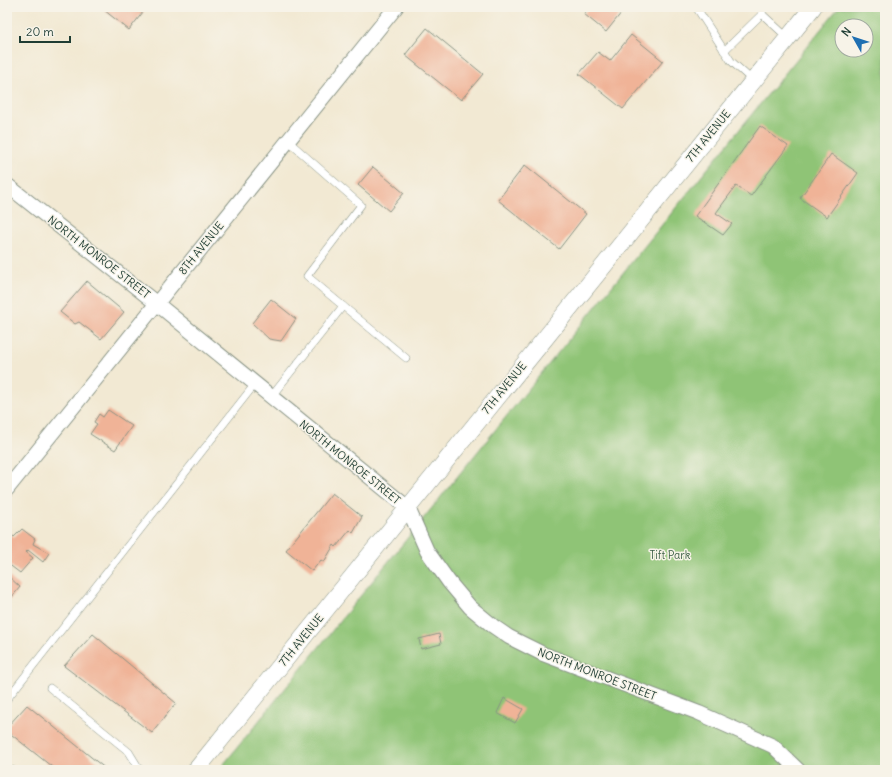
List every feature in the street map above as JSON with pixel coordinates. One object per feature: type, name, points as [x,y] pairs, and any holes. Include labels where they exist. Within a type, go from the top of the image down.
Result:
[{"type":"street","name":"8TH AVENUE","points":[[7,489],[396,7]]},
{"type":"street","name":"7TH AVENUE","points":[[196,770],[813,7]]},
{"type":"street","name":"NORTH MONROE STREET","points":[[7,185],[156,303],[408,508],[427,551],[449,582],[470,607],[493,626],[509,637],[542,654],[699,713],[773,746],[798,770]]},
{"type":"lane","points":[[696,7],[731,61],[753,81]]},
{"type":"lane","points":[[724,51],[762,11],[788,38]]},
{"type":"lane","points":[[288,141],[361,204],[307,276],[406,358]]},
{"type":"lane","points":[[271,397],[343,306]]},
{"type":"lane","points":[[7,699],[256,384]]},
{"type":"lane","points":[[50,688],[128,752],[140,770]]},
{"type":"green space","name":"Tift Park","points":[[839,7],[878,7],[885,13],[885,770],[219,770]]},
{"type":"building","points":[[106,7],[147,7],[129,30],[104,10]]},
{"type":"building","points":[[589,7],[626,7],[606,32],[584,14]]},
{"type":"building","points":[[427,28],[483,74],[461,100],[405,55]]},
{"type":"building","points":[[631,35],[663,61],[623,109],[579,74],[598,52],[610,61]]},
{"type":"building","points":[[760,126],[788,146],[751,196],[736,186],[716,213],[732,224],[723,235],[695,216]]},
{"type":"building","points":[[831,154],[858,173],[827,217],[800,198]]},
{"type":"building","points":[[525,165],[586,214],[559,249],[498,200]]},
{"type":"building","points":[[373,167],[404,193],[389,211],[358,185]]},
{"type":"building","points":[[87,281],[124,312],[101,339],[79,322],[75,324],[60,312]]},
{"type":"building","points":[[271,299],[296,319],[281,341],[269,339],[252,323]]},
{"type":"building","points":[[108,410],[132,426],[115,450],[90,434],[97,424],[94,422],[99,414],[103,417]]},
{"type":"building","points":[[332,493],[362,517],[353,533],[350,530],[336,547],[334,545],[324,562],[321,560],[312,571],[286,550]]},
{"type":"building","points":[[22,529],[35,539],[33,544],[49,553],[43,562],[28,550],[26,552],[33,558],[20,573],[7,563],[7,538],[10,534],[14,537]]},
{"type":"building","points":[[7,575],[20,587],[7,603]]},
{"type":"building","points":[[93,634],[176,703],[152,733],[64,666]]},
{"type":"building","points":[[439,634],[441,644],[421,649],[419,639]]},
{"type":"building","points":[[504,698],[523,709],[515,723],[497,713]]},
{"type":"building","points":[[27,705],[107,770],[56,770],[7,731],[7,727]]}]
